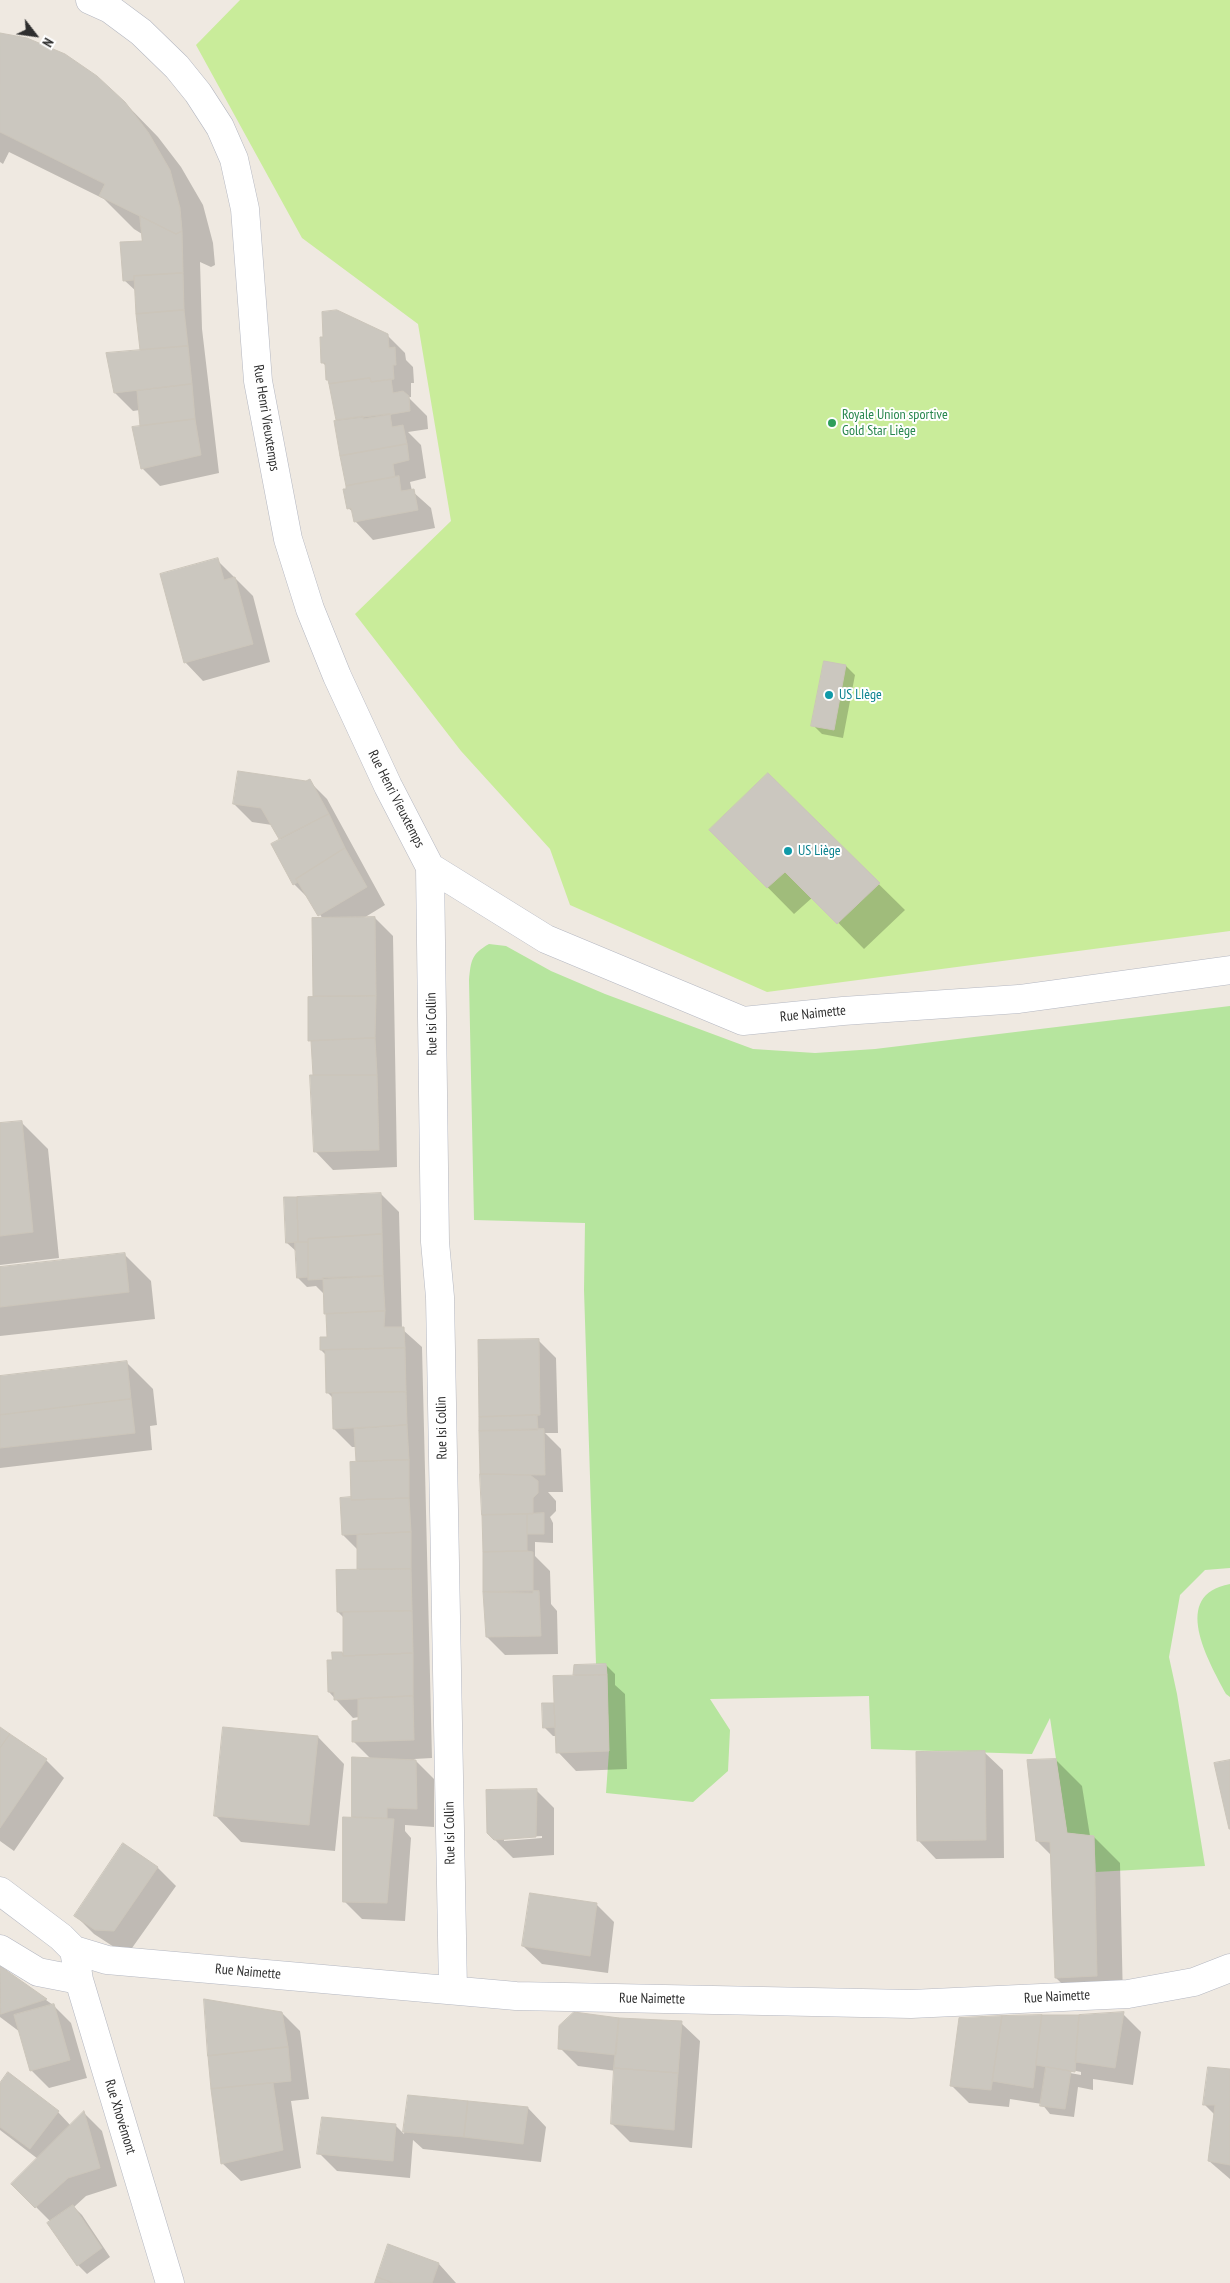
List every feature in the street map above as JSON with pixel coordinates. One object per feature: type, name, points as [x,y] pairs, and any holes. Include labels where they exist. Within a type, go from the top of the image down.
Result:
[{"type":"street","name":"Rue Henri Vieuxtemps","points":[[90,0],[110,9],[141,32],[177,67],[198,93],[220,127],[234,160],[246,209],[258,381],[288,539],[310,609],[337,676],[388,786],[430,867]]},
{"type":"street","name":"Rue Naimette","points":[[430,867],[546,939],[744,1021],[843,1010],[1019,999],[1230,970]]},
{"type":"street","name":"Rue Isi Collin","points":[[430,867],[434,1242],[440,1297],[453,1990]]},
{"type":"street","points":[[0,1891],[61,1937],[74,1950]]},
{"type":"street","points":[[0,1948],[38,1972],[79,1980]]},
{"type":"street","name":"Rue Naimette","points":[[74,1950],[107,1960],[516,1996],[911,2004],[1128,1994],[1194,1982],[1230,1968]]},
{"type":"street","name":"Rue Xhovémont","points":[[74,1950],[79,1980],[170,2283]]},
{"type":"green space","name":"Royale Union sportive Gold Star Liège","points":[[240,0],[1230,0],[1230,931],[767,992],[570,905],[550,849],[461,751],[355,614],[451,521],[418,324],[302,238],[196,45]]},
{"type":"green space","points":[[489,944],[506,946],[551,971],[605,994],[753,1049],[815,1053],[875,1049],[1230,1006],[1230,1568],[1205,1570],[1180,1595],[1169,1657],[1177,1694],[1205,1866],[1096,1872],[1094,1836],[1067,1833],[1050,1718],[1032,1754],[871,1749],[869,1696],[710,1699],[730,1730],[728,1771],[693,1802],[606,1793],[609,1751],[607,1675],[606,1664],[596,1664],[584,1290],[585,1223],[474,1220],[469,980],[470,968],[475,955]]},
{"type":"green space","points":[[1230,1584],[1230,1697],[1226,1694],[1204,1647],[1199,1630],[1198,1615],[1202,1601],[1212,1590]]},
{"type":"building","points":[[0,33],[27,38],[65,54],[97,76],[125,102],[148,132],[170,170],[180,208],[182,231],[176,234],[99,196],[105,184],[0,132]]},
{"type":"building","points":[[140,216],[176,234],[182,231],[183,273],[134,276],[134,280],[123,281],[120,242],[142,241]]},
{"type":"building","points":[[183,273],[184,310],[136,314],[134,276]]},
{"type":"building","points":[[184,310],[188,346],[140,350],[136,314]]},
{"type":"building","points":[[337,310],[388,334],[389,348],[395,347],[396,365],[393,365],[394,379],[371,382],[370,378],[329,384],[328,380],[326,380],[325,363],[321,363],[320,337],[323,337],[322,312]]},
{"type":"building","points":[[188,346],[192,384],[114,393],[106,353]]},
{"type":"building","points":[[370,378],[371,382],[391,379],[393,393],[403,391],[409,396],[410,411],[363,419],[363,416],[336,420],[329,384]]},
{"type":"building","points":[[192,384],[195,419],[140,426],[137,391]]},
{"type":"building","points":[[390,414],[392,427],[403,425],[407,444],[340,456],[334,421]]},
{"type":"building","points":[[195,419],[201,455],[141,469],[132,427]]},
{"type":"building","points":[[407,444],[409,460],[393,464],[395,477],[346,486],[340,456]]},
{"type":"building","points":[[399,476],[401,491],[414,489],[418,510],[354,522],[351,508],[347,509],[343,489],[346,489],[346,486]]},
{"type":"building","points":[[218,558],[224,580],[235,577],[253,644],[184,663],[160,574]]},
{"type":"building","name":"US LIège","points":[[824,661],[846,665],[834,730],[811,726]]},
{"type":"building","points":[[238,771],[306,781],[310,779],[329,814],[279,839],[261,808],[233,804]]},
{"type":"building","name":"US Liège","points":[[768,773],[880,883],[837,924],[785,872],[767,888],[709,830]]},
{"type":"building","points":[[329,814],[345,848],[296,879],[298,882],[293,885],[271,844]]},
{"type":"building","points":[[345,848],[367,887],[318,916],[296,879]]},
{"type":"building","points":[[375,917],[376,996],[313,996],[312,918]]},
{"type":"building","points":[[376,996],[375,1038],[308,1041],[308,997]]},
{"type":"building","points":[[375,1038],[377,1075],[313,1075],[311,1041]]},
{"type":"building","points":[[310,1075],[377,1075],[379,1150],[314,1152]]},
{"type":"building","points":[[22,1121],[33,1232],[0,1236],[0,1123]]},
{"type":"building","points":[[381,1193],[382,1234],[308,1239],[308,1242],[298,1242],[297,1197]]},
{"type":"building","points":[[284,1197],[297,1197],[298,1242],[286,1243]]},
{"type":"building","points":[[382,1234],[383,1276],[308,1280],[308,1239]]},
{"type":"building","points":[[295,1242],[308,1242],[308,1277],[297,1278]]},
{"type":"building","points":[[125,1253],[129,1292],[0,1307],[0,1267]]},
{"type":"building","points":[[383,1276],[385,1311],[324,1314],[323,1278]]},
{"type":"building","points":[[385,1311],[384,1327],[404,1327],[405,1348],[320,1350],[320,1337],[327,1337],[326,1314]]},
{"type":"building","points":[[539,1339],[540,1415],[479,1417],[478,1340]]},
{"type":"building","points":[[405,1348],[406,1392],[326,1393],[325,1350]]},
{"type":"building","points":[[127,1361],[131,1399],[0,1415],[0,1376]]},
{"type":"building","points":[[406,1392],[407,1425],[333,1429],[332,1393]]},
{"type":"building","points":[[131,1399],[135,1433],[0,1448],[0,1415]]},
{"type":"building","points":[[537,1415],[538,1430],[479,1431],[479,1417]]},
{"type":"building","points":[[407,1425],[409,1460],[356,1461],[354,1429]]},
{"type":"building","points":[[544,1429],[545,1475],[480,1474],[479,1431]]},
{"type":"building","points":[[409,1460],[409,1498],[351,1500],[350,1462]]},
{"type":"building","points":[[480,1474],[530,1475],[538,1481],[538,1493],[533,1498],[533,1514],[482,1515]]},
{"type":"building","points":[[351,1497],[351,1500],[409,1498],[411,1532],[342,1535],[340,1498]]},
{"type":"building","points":[[544,1513],[544,1534],[527,1534],[527,1514]]},
{"type":"building","points":[[527,1514],[527,1551],[483,1552],[482,1515]]},
{"type":"building","points":[[411,1532],[411,1569],[357,1569],[357,1535]]},
{"type":"building","points":[[483,1552],[533,1552],[533,1593],[483,1592]]},
{"type":"building","points":[[411,1569],[412,1611],[337,1612],[336,1570]]},
{"type":"building","points":[[539,1591],[541,1636],[486,1637],[483,1592]]},
{"type":"building","points":[[412,1611],[413,1653],[343,1656],[343,1612]]},
{"type":"building","points":[[332,1652],[342,1652],[343,1656],[413,1653],[413,1696],[334,1700],[334,1692],[328,1692],[327,1660],[332,1660]]},
{"type":"building","points":[[606,1664],[607,1675],[573,1675],[574,1665]]},
{"type":"building","points":[[607,1675],[609,1751],[556,1753],[553,1676]]},
{"type":"building","points":[[413,1696],[414,1740],[352,1742],[352,1721],[358,1720],[358,1699]]},
{"type":"building","points":[[542,1703],[554,1703],[555,1727],[543,1728]]},
{"type":"building","points":[[0,1727],[10,1734],[0,1748]]},
{"type":"building","points":[[223,1727],[318,1736],[309,1825],[214,1816]]},
{"type":"building","points":[[10,1734],[47,1759],[0,1828],[0,1748]]},
{"type":"building","points":[[985,1751],[986,1840],[917,1841],[916,1752]]},
{"type":"building","points":[[352,1757],[416,1760],[417,1809],[387,1808],[387,1818],[352,1817]]},
{"type":"building","points":[[1056,1759],[1067,1833],[1094,1836],[1097,1976],[1055,1978],[1050,1842],[1036,1841],[1027,1760]]},
{"type":"building","points":[[1230,1760],[1230,1829],[1229,1829],[1214,1763]]},
{"type":"building","points":[[537,1789],[536,1837],[494,1840],[487,1833],[486,1790]]},
{"type":"building","points":[[343,1817],[394,1819],[387,1903],[343,1902]]},
{"type":"building","points":[[123,1843],[158,1867],[114,1931],[95,1930],[74,1916]]},
{"type":"building","points":[[530,1893],[597,1903],[590,1956],[522,1946]]},
{"type":"building","points":[[0,1966],[47,1999],[1,2014]]},
{"type":"building","points":[[204,1999],[282,2012],[288,2047],[208,2056]]},
{"type":"building","points":[[54,2004],[70,2060],[30,2071],[14,2015]]},
{"type":"building","points":[[574,2012],[619,2018],[616,2055],[558,2049],[559,2026]]},
{"type":"building","points":[[1124,2012],[1115,2068],[1075,2062],[1079,2015]]},
{"type":"building","points":[[1042,2015],[1033,2088],[992,2081],[1002,2016]]},
{"type":"building","points":[[1042,2015],[1079,2015],[1075,2072],[1036,2065]]},
{"type":"building","points":[[1002,2016],[991,2090],[950,2086],[959,2018]]},
{"type":"building","points":[[619,2018],[682,2021],[678,2073],[614,2068]]},
{"type":"building","points":[[288,2047],[291,2081],[211,2089],[208,2056]]},
{"type":"building","points":[[1046,2067],[1071,2071],[1065,2109],[1040,2106]]},
{"type":"building","points":[[1208,2067],[1230,2069],[1230,2165],[1208,2161],[1215,2105],[1203,2105]]},
{"type":"building","points":[[614,2068],[678,2073],[674,2130],[611,2124]]},
{"type":"building","points":[[8,2072],[59,2111],[30,2149],[0,2127],[0,2083]]},
{"type":"building","points":[[273,2083],[283,2150],[221,2164],[211,2089]]},
{"type":"building","points":[[408,2095],[468,2101],[464,2137],[403,2132]]},
{"type":"building","points":[[468,2101],[528,2107],[523,2144],[464,2137]]},
{"type":"building","points":[[84,2111],[100,2168],[68,2178],[35,2208],[11,2184]]},
{"type":"building","points":[[322,2117],[396,2124],[393,2161],[317,2154]]},
{"type":"building","points":[[73,2205],[102,2248],[77,2266],[47,2223]]},
{"type":"building","points":[[388,2244],[439,2263],[432,2283],[393,2283],[377,2277]]},
{"type":"building","points":[[377,2277],[393,2283],[375,2283]]},
{"type":"place","name":"Royale Union sportive Gold Star Liège","points":[[832,423]]},
{"type":"place","name":"US LIège","points":[[829,695]]},
{"type":"place","name":"US Liège","points":[[788,851]]}]
